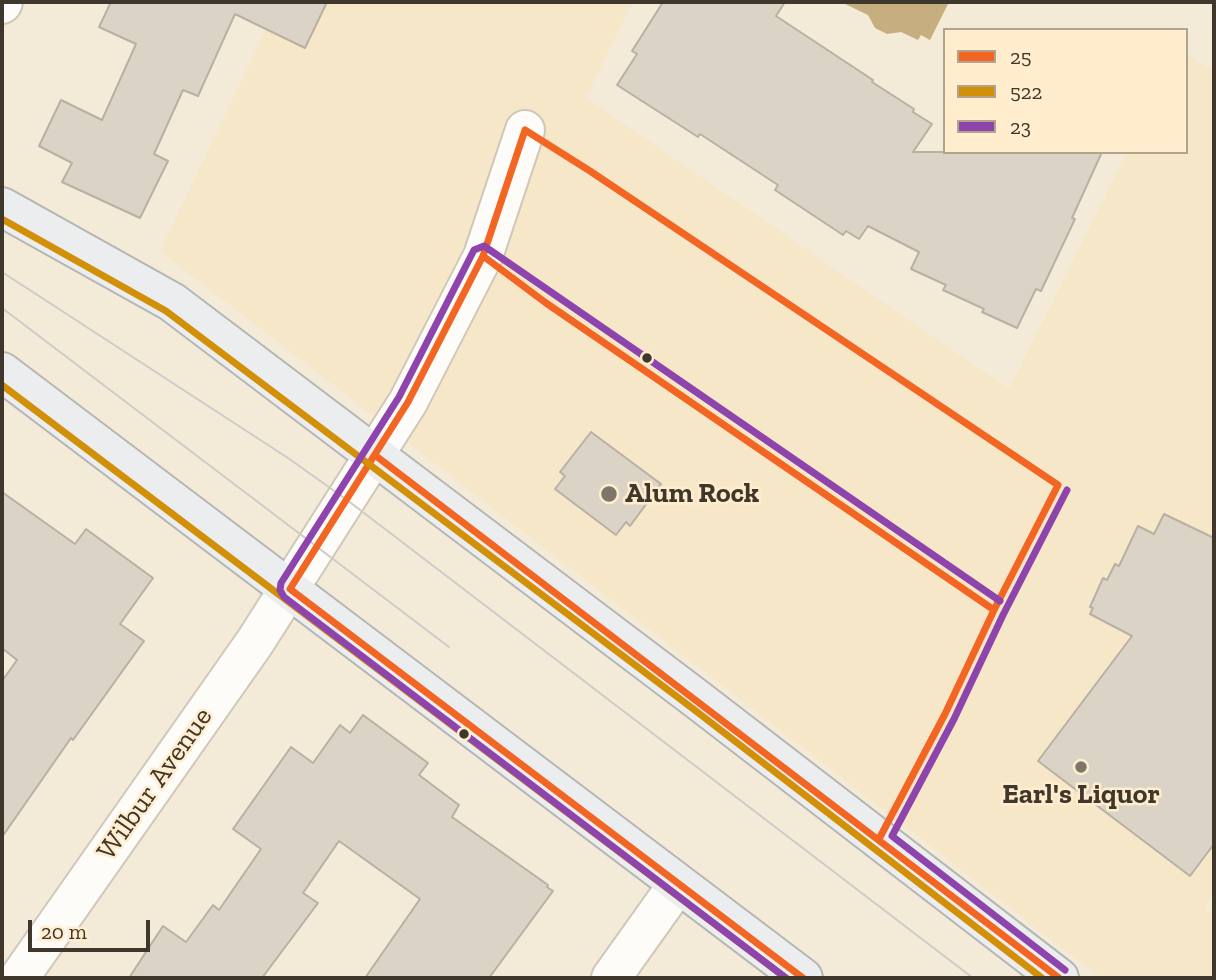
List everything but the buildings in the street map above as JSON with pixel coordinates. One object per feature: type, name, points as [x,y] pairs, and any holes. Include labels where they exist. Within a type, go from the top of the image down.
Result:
[{"type":"main road","points":[[2,207],[172,302],[1059,978]]},
{"type":"main road","points":[[2,372],[803,978]]},
{"type":"street","name":"Wilbur Avenue","points":[[19,978],[255,642],[376,456],[408,402],[483,256],[525,130]]},
{"type":"street","points":[[611,978],[678,884]]},
{"type":"shaded area","points":[[279,2],[633,2],[586,98],[1009,389],[1126,154],[1188,154],[1188,55],[1214,71],[1214,891],[1205,908],[1214,913],[1214,978],[1101,978],[160,251]]},
{"type":"shaded area","points":[[844,2],[949,2],[930,40],[921,35],[918,40],[901,32],[887,34],[875,28],[868,15]]},
{"type":"tram line","points":[[2,272],[288,458],[347,500],[973,978]]},
{"type":"tram line","points":[[2,308],[449,647]]},
{"type":"transit line","name":"25","points":[[525,130],[1058,485]]},
{"type":"transit line","name":"25","points":[[290,589],[408,402],[483,256],[525,130]]},
{"type":"transit line","name":"522","points":[[2,219],[166,311],[692,708],[1042,978]]},
{"type":"transit line","name":"23","points":[[786,978],[284,597],[280,590],[281,583],[399,397],[474,250],[484,246],[1000,601]]},
{"type":"transit line","name":"25","points":[[483,256],[546,303],[994,610]]},
{"type":"transit line","name":"522","points":[[2,385],[786,978]]},
{"type":"transit line","name":"25","points":[[376,456],[1059,978]]},
{"type":"transit line","name":"25","points":[[879,839],[945,714],[1058,485]]},
{"type":"transit line","name":"23","points":[[1065,970],[892,836],[954,719],[1067,490]]},
{"type":"transit line","name":"25","points":[[290,589],[803,978]]},
{"type":"place","name":"Alum Rock","points":[[609,494]]},
{"type":"place","name":"Earl's Liquor","points":[[1081,767]]}]
